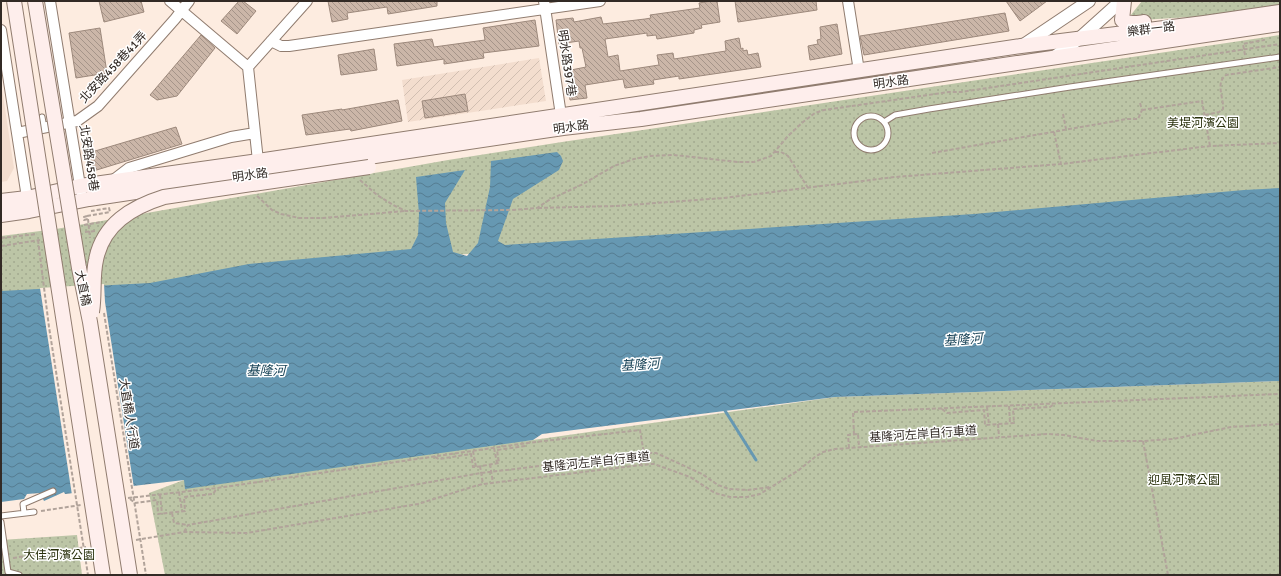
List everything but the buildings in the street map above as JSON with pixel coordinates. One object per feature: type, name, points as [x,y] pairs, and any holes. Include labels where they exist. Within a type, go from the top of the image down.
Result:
[{"type":"main road","name":"大直橋","points":[[14,1],[103,575]]},
{"type":"main road","name":"大直橋","points":[[35,1],[79,268],[90,322],[130,575]]},
{"type":"main road","points":[[1123,1],[1122,20],[1125,22],[1182,20],[1204,23]]},
{"type":"main road","name":"樂群一路","points":[[1021,46],[1280,12]]},
{"type":"main road","name":"樂群一路","points":[[1053,58],[1280,24]]},
{"type":"main road","name":"明水路","points":[[1,201],[28,204],[82,200],[562,122],[859,71],[1021,46]]},
{"type":"main road","name":"明水路","points":[[1,215],[80,186],[111,181],[562,122],[641,119],[1053,58]]},
{"type":"main road","points":[[90,322],[94,298],[96,259],[100,247],[110,230],[125,215],[137,207],[164,197],[369,167],[422,157],[607,129],[641,119]]},
{"type":"street","name":"北安路458巷","points":[[50,1],[82,200]]},
{"type":"street","points":[[170,1],[248,67],[258,161]]},
{"type":"street","name":"北安路458巷41弄","points":[[17,133],[76,121],[98,106],[189,1]]},
{"type":"street","points":[[248,67],[307,1]]},
{"type":"street","points":[[271,41],[281,46],[289,46],[545,5],[600,1]]},
{"type":"street","points":[[848,1],[859,71]]},
{"type":"street","name":"明水路","points":[[1021,46],[1089,1]]},
{"type":"street","name":"明水路","points":[[1053,58],[1080,38],[1123,1]]},
{"type":"street","name":"明水路397巷","points":[[545,5],[562,122]]},
{"type":"street","points":[[1,30],[28,204]]},
{"type":"street","points":[[111,181],[129,168],[231,137],[255,133]]},
{"type":"lane","points":[[884,122],[895,115],[1070,87],[1280,57]]},
{"type":"lane","points":[[42,117],[44,128]]},
{"type":"lane","points":[[874,117],[884,122],[887,127],[887,139],[880,148],[869,150],[864,148],[856,141],[854,131],[856,126],[863,118],[874,117]]},
{"type":"lane","points":[[24,513],[23,504],[53,491]]},
{"type":"lane","points":[[1,516],[34,512]]},
{"type":"lane","points":[[1,522],[8,572],[18,575]]},
{"type":"path","points":[[1249,43],[1264,40]]},
{"type":"path","points":[[1205,115],[1220,112],[1223,109],[1220,83],[1222,78],[1226,75],[1280,67]]},
{"type":"path","points":[[1142,110],[1202,101],[1210,146]]},
{"type":"path","points":[[932,153],[1126,118],[1138,119],[1142,110],[1140,103]]},
{"type":"path","points":[[1063,114],[1066,129]]},
{"type":"path","points":[[1054,131],[1060,164]]},
{"type":"path","points":[[537,208],[614,206],[724,198],[895,177],[1060,164],[1210,146],[1280,143]]},
{"type":"path","points":[[775,152],[781,152],[788,156],[808,188]]},
{"type":"path","points":[[358,180],[362,181],[383,199],[406,211]]},
{"type":"path","points":[[262,192],[254,194],[265,202],[272,210],[281,214],[299,218],[323,218],[419,210],[512,210]]},
{"type":"path","points":[[88,219],[84,220],[84,217],[110,212],[109,208],[91,211]]},
{"type":"path","points":[[85,232],[84,225],[104,222]]},
{"type":"path","points":[[36,227],[49,327],[88,575]]},
{"type":"path","points":[[1,238],[37,234]]},
{"type":"path","name":"大直橋人行道","points":[[104,308],[146,575]]},
{"type":"path","points":[[854,435],[853,412],[1280,394]]},
{"type":"path","points":[[942,408],[947,413],[984,410],[985,425],[989,425],[1014,423],[1013,409],[1050,407],[1054,404]]},
{"type":"path","points":[[1009,406],[1010,423]]},
{"type":"path","points":[[988,407],[989,425]]},
{"type":"path","points":[[998,424],[999,437]]},
{"type":"path","name":"基隆河左岸自行車道","points":[[188,525],[184,532],[247,533],[418,504],[483,484],[650,464],[654,464],[690,477],[715,493],[730,497],[747,498],[760,494],[799,470],[823,452],[835,449],[1047,434],[1064,435],[1097,441],[1143,441],[1173,439],[1238,426],[1280,424]]},
{"type":"path","points":[[121,499],[217,488],[527,443],[640,430],[644,454]]},
{"type":"path","points":[[849,448],[848,435],[858,434],[859,447]]},
{"type":"path","points":[[1143,441],[1168,575]]},
{"type":"path","points":[[476,467],[499,463],[497,450],[525,446],[527,443]]},
{"type":"path","points":[[494,448],[496,463]]},
{"type":"path","points":[[473,451],[476,467]]},
{"type":"path","points":[[649,453],[650,464]]},
{"type":"path","points":[[172,513],[174,523],[188,525],[481,473],[649,453],[656,453],[670,459],[702,474],[718,485],[728,489],[748,490],[771,486]]},
{"type":"path","points":[[434,456],[439,459],[471,454],[473,467],[476,467]]},
{"type":"path","points":[[640,454],[641,465]]},
{"type":"path","points":[[490,464],[493,483]]},
{"type":"path","points":[[480,466],[483,484]]},
{"type":"path","points":[[129,498],[135,503],[157,500],[158,514],[182,512],[186,511],[184,497],[213,494],[217,488]]},
{"type":"path","points":[[179,492],[182,512]]},
{"type":"path","points":[[160,495],[162,514]]},
{"type":"path","points":[[34,512],[82,505]]},
{"type":"shaded area","points":[[539,58],[546,101],[408,122],[402,80]]},
{"type":"shaded area","points":[[1,82],[14,168],[7,181],[1,182]]},
{"type":"green space","points":[[1142,1],[1280,1],[1280,6],[1205,16],[1126,21]]},
{"type":"green space","name":"美堤河濱公園","points":[[1280,35],[1280,193],[388,260],[1,299],[1,236],[56,229],[448,160],[562,142]]},
{"type":"green space","name":"迎風河濱公園","points":[[1280,381],[1280,575],[165,575],[149,493],[184,480],[533,440],[835,397]]},
{"type":"green space","name":"大佳河濱公園","points":[[77,535],[82,575],[1,575],[1,540]]},
{"type":"water","name":"基隆河","points":[[557,152],[563,161],[559,170],[513,199],[498,241],[505,245],[974,214],[1280,188],[1280,381],[835,397],[542,434],[533,440],[185,489],[184,480],[65,494],[64,492],[44,501],[40,493],[27,494],[24,499],[1,502],[1,291],[150,283],[249,264],[411,249],[418,235],[419,214],[416,177],[465,170],[445,203],[446,223],[453,252],[467,256],[478,243],[490,187],[491,161]]},
{"type":"pier","points":[[104,284],[105,302],[134,488],[72,495],[40,288]]},
{"type":"waterway","points":[[724,409],[756,460]]}]
